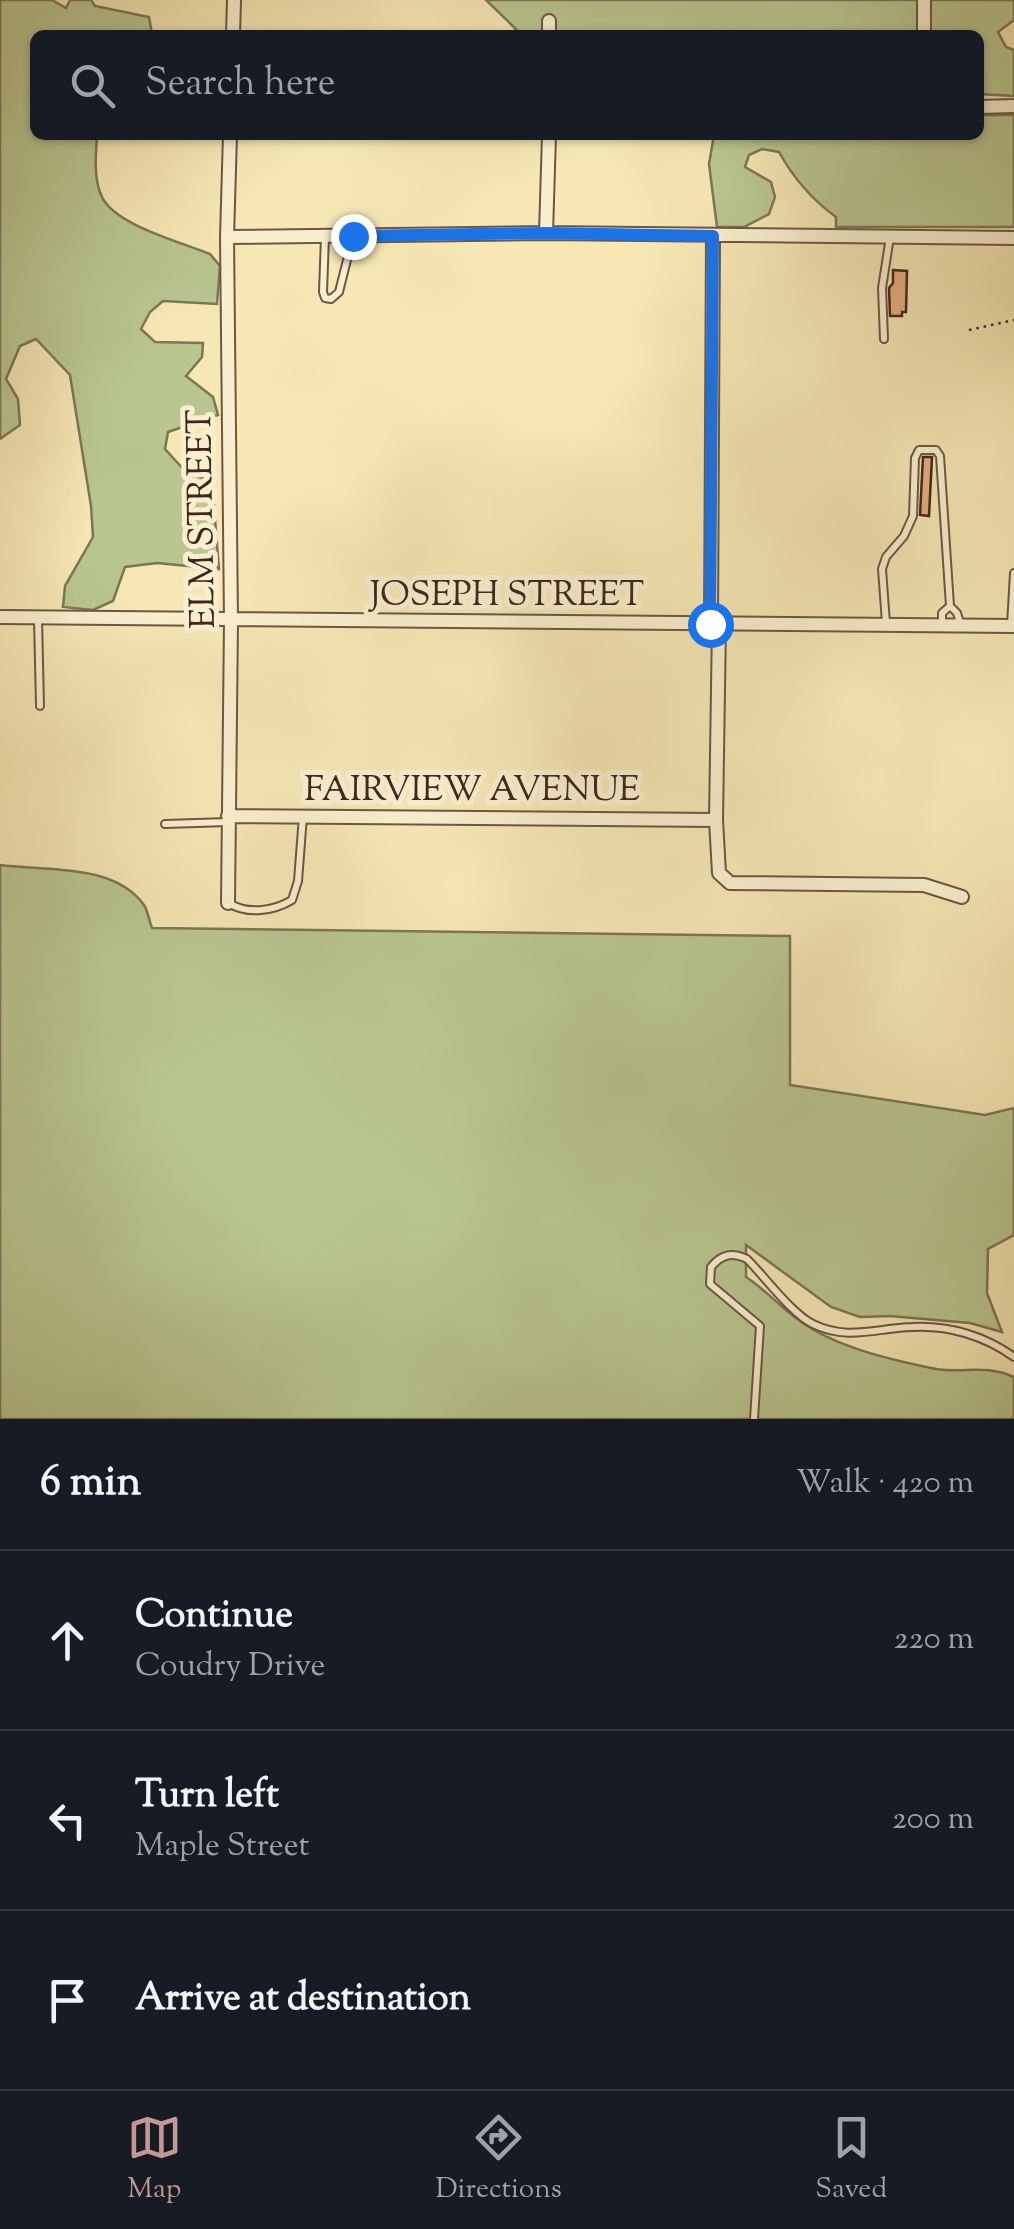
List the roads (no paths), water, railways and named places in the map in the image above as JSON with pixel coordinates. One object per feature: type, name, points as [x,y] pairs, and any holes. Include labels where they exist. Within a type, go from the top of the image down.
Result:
[{"type":"street","points":[[233,30],[234,0]]},
{"type":"street","points":[[924,0],[924,30]]},
{"type":"street","points":[[984,107],[1014,106]]},
{"type":"street","name":"ELM STREET","points":[[228,903],[231,621],[226,237],[230,140]]},
{"type":"street","points":[[546,233],[549,140]]},
{"type":"street","points":[[226,237],[546,233],[1014,238]]},
{"type":"street","points":[[713,236],[719,873],[730,883],[924,885],[962,897]]},
{"type":"street","name":"JOSEPH STREET","points":[[0,617],[1013,626]]},
{"type":"street","name":"FAIRVIEW AVENUE","points":[[228,819],[303,816],[716,820]]},
{"type":"lane","points":[[325,236],[323,292],[331,300],[339,292],[353,236]]},
{"type":"lane","points":[[884,338],[882,288],[890,236]]},
{"type":"lane","points":[[886,625],[882,569],[913,516],[915,458],[919,450],[928,447],[940,456],[950,606],[957,612],[961,626]]},
{"type":"lane","points":[[1013,626],[1014,575]]},
{"type":"lane","points":[[942,626],[942,613],[950,606]]},
{"type":"lane","points":[[38,618],[40,706]]},
{"type":"lane","points":[[228,903],[244,910],[264,909],[292,900],[298,881],[303,816]]},
{"type":"lane","points":[[164,824],[228,819]]},
{"type":"lane","points":[[754,1419],[760,1326],[710,1284],[710,1267],[723,1256],[736,1254],[748,1260],[816,1326],[846,1334],[913,1327],[948,1330],[970,1334],[1014,1357]]}]
